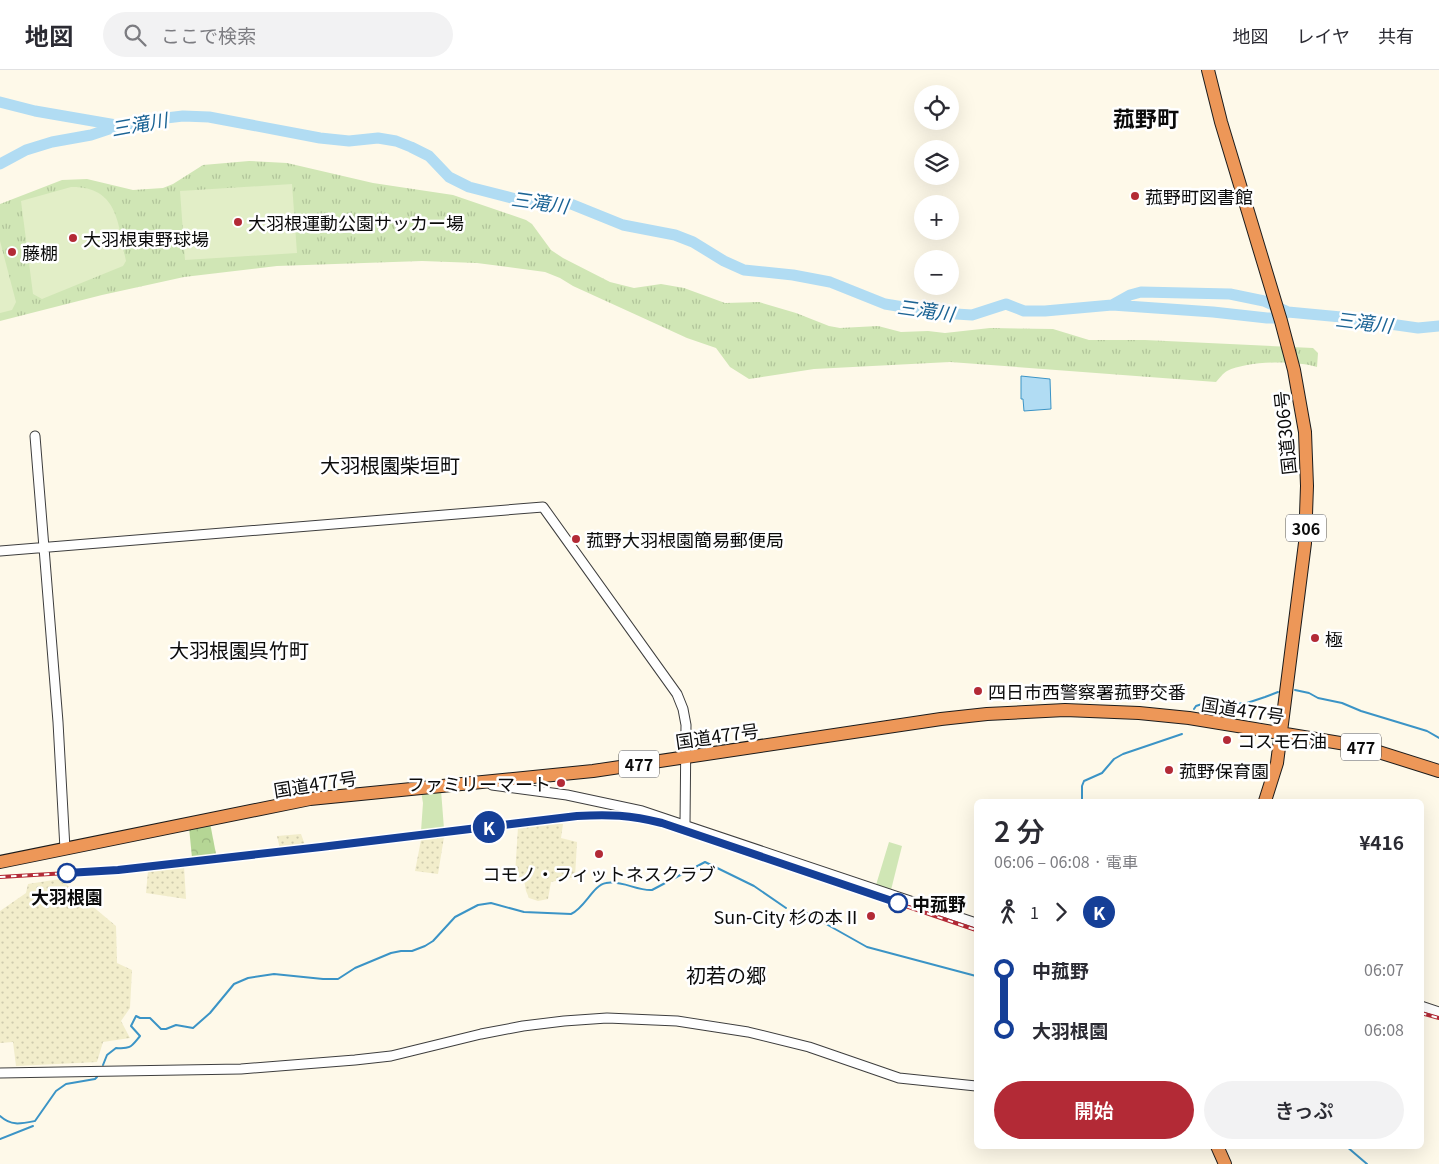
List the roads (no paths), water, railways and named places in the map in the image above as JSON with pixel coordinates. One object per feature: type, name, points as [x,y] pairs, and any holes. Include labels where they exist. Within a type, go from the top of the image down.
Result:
[{"type":"highway","name":"国道306号","points":[[1208,70],[1221,122],[1294,370],[1305,432],[1307,522],[1281,733],[1274,777],[1266,799]]},
{"type":"highway","name":"国道477号","points":[[0,862],[310,799],[593,771],[940,719],[1027,711],[1065,710],[1139,713],[1189,718],[1361,747],[1439,771]]},
{"type":"highway","points":[[1218,1149],[1225,1164]]},
{"type":"street","points":[[35,436],[58,722],[65,849]]},
{"type":"street","points":[[0,550],[543,508],[677,694],[683,709],[686,725],[685,825]]},
{"type":"street","points":[[482,781],[489,784],[567,794],[642,811],[974,921]]},
{"type":"street","points":[[1424,1007],[1439,1012]]},
{"type":"street","points":[[0,1073],[241,1069],[355,1060],[391,1056],[516,1027],[607,1018],[678,1021],[748,1032],[800,1045],[899,1078],[974,1086]]},
{"type":"water","points":[[1021,376],[1050,379],[1051,409],[1024,411],[1023,399],[1021,399]]},
{"type":"waterway","points":[[0,102],[35,111],[116,125]]},
{"type":"waterway","name":"三滝川","points":[[0,164],[26,150],[52,142],[91,135],[118,126],[183,116],[209,117],[320,138],[349,141],[378,138],[396,141],[429,156],[449,177],[469,187],[516,199],[571,204],[623,225],[675,235],[693,242],[724,261],[744,270],[793,275],[830,282],[885,304],[940,313],[972,315],[1006,304],[1024,311],[1112,305],[1267,318],[1276,318],[1288,312]]},
{"type":"waterway","name":"三滝川","points":[[1112,305],[1130,295],[1141,292],[1230,294],[1264,301],[1288,312],[1341,317],[1418,328],[1439,326]]},
{"type":"waterway","points":[[1295,690],[1309,693],[1318,698],[1342,703],[1361,711],[1427,731],[1439,738]]},
{"type":"waterway","points":[[1220,705],[1247,703],[1278,692]]},
{"type":"waterway","points":[[1194,709],[1202,704]]},
{"type":"waterway","points":[[1082,799],[1084,781],[1102,773],[1114,759],[1123,754],[1182,734]]},
{"type":"waterway","points":[[103,1065],[107,1055],[116,1048],[130,1047],[140,1036],[131,1026],[136,1016],[150,1018],[161,1029],[176,1025],[193,1028],[210,1013],[234,984],[248,978],[274,974],[338,979],[355,968],[391,953],[412,951],[425,946],[433,941],[455,917],[478,905],[491,903],[524,912],[571,914],[581,907],[597,888],[606,883],[612,882],[652,890],[705,862],[754,886],[786,908]]},
{"type":"waterway","points":[[803,911],[867,947],[974,975]]},
{"type":"waterway","points":[[0,1116],[16,1123],[35,1121],[56,1091],[66,1084],[95,1079],[97,1077]]},
{"type":"waterway","points":[[0,1139],[33,1126]]},
{"type":"waterway","points":[[1350,1149],[1367,1164]]},
{"type":"railway","points":[[0,877],[118,870],[577,816],[620,816],[662,823],[974,929]]},
{"type":"railway","points":[[1424,1014],[1439,1018]]},
{"type":"train","name":"K","points":[[67,873],[118,870],[605,814],[625,815],[662,823],[898,903]]},
{"type":"place","name":"菰野町図書館","points":[[1135,196]]},
{"type":"place","name":"大羽根運動公園サッカー場","points":[[238,222]]},
{"type":"place","name":"大羽根東野球場","points":[[73,238]]},
{"type":"place","name":"藤棚","points":[[12,252]]},
{"type":"place","name":"菰野大羽根園簡易郵便局","points":[[576,539]]},
{"type":"place","name":"極","points":[[1315,638]]},
{"type":"place","name":"四日市西警察署菰野交番","points":[[978,691]]},
{"type":"place","name":"コスモ石油","points":[[1227,740]]},
{"type":"place","name":"菰野保育園","points":[[1169,770]]},
{"type":"place","name":"ファミリーマート","points":[[561,783]]},
{"type":"place","name":"コモノ・フィットネスクラブ","points":[[599,854]]},
{"type":"place","name":"大羽根園","points":[[67,873]]},
{"type":"place","name":"中菰野","points":[[898,903]]},
{"type":"place","name":"Sun-City 杉の本Ⅱ","points":[[871,916]]},
{"type":"district","name":"菰野町","points":[[1146,117]]},
{"type":"district","name":"大羽根園柴垣町","points":[[390,464]]},
{"type":"district","name":"大羽根園呉竹町","points":[[239,649]]},
{"type":"district","name":"初若の郷","points":[[726,974]]}]
